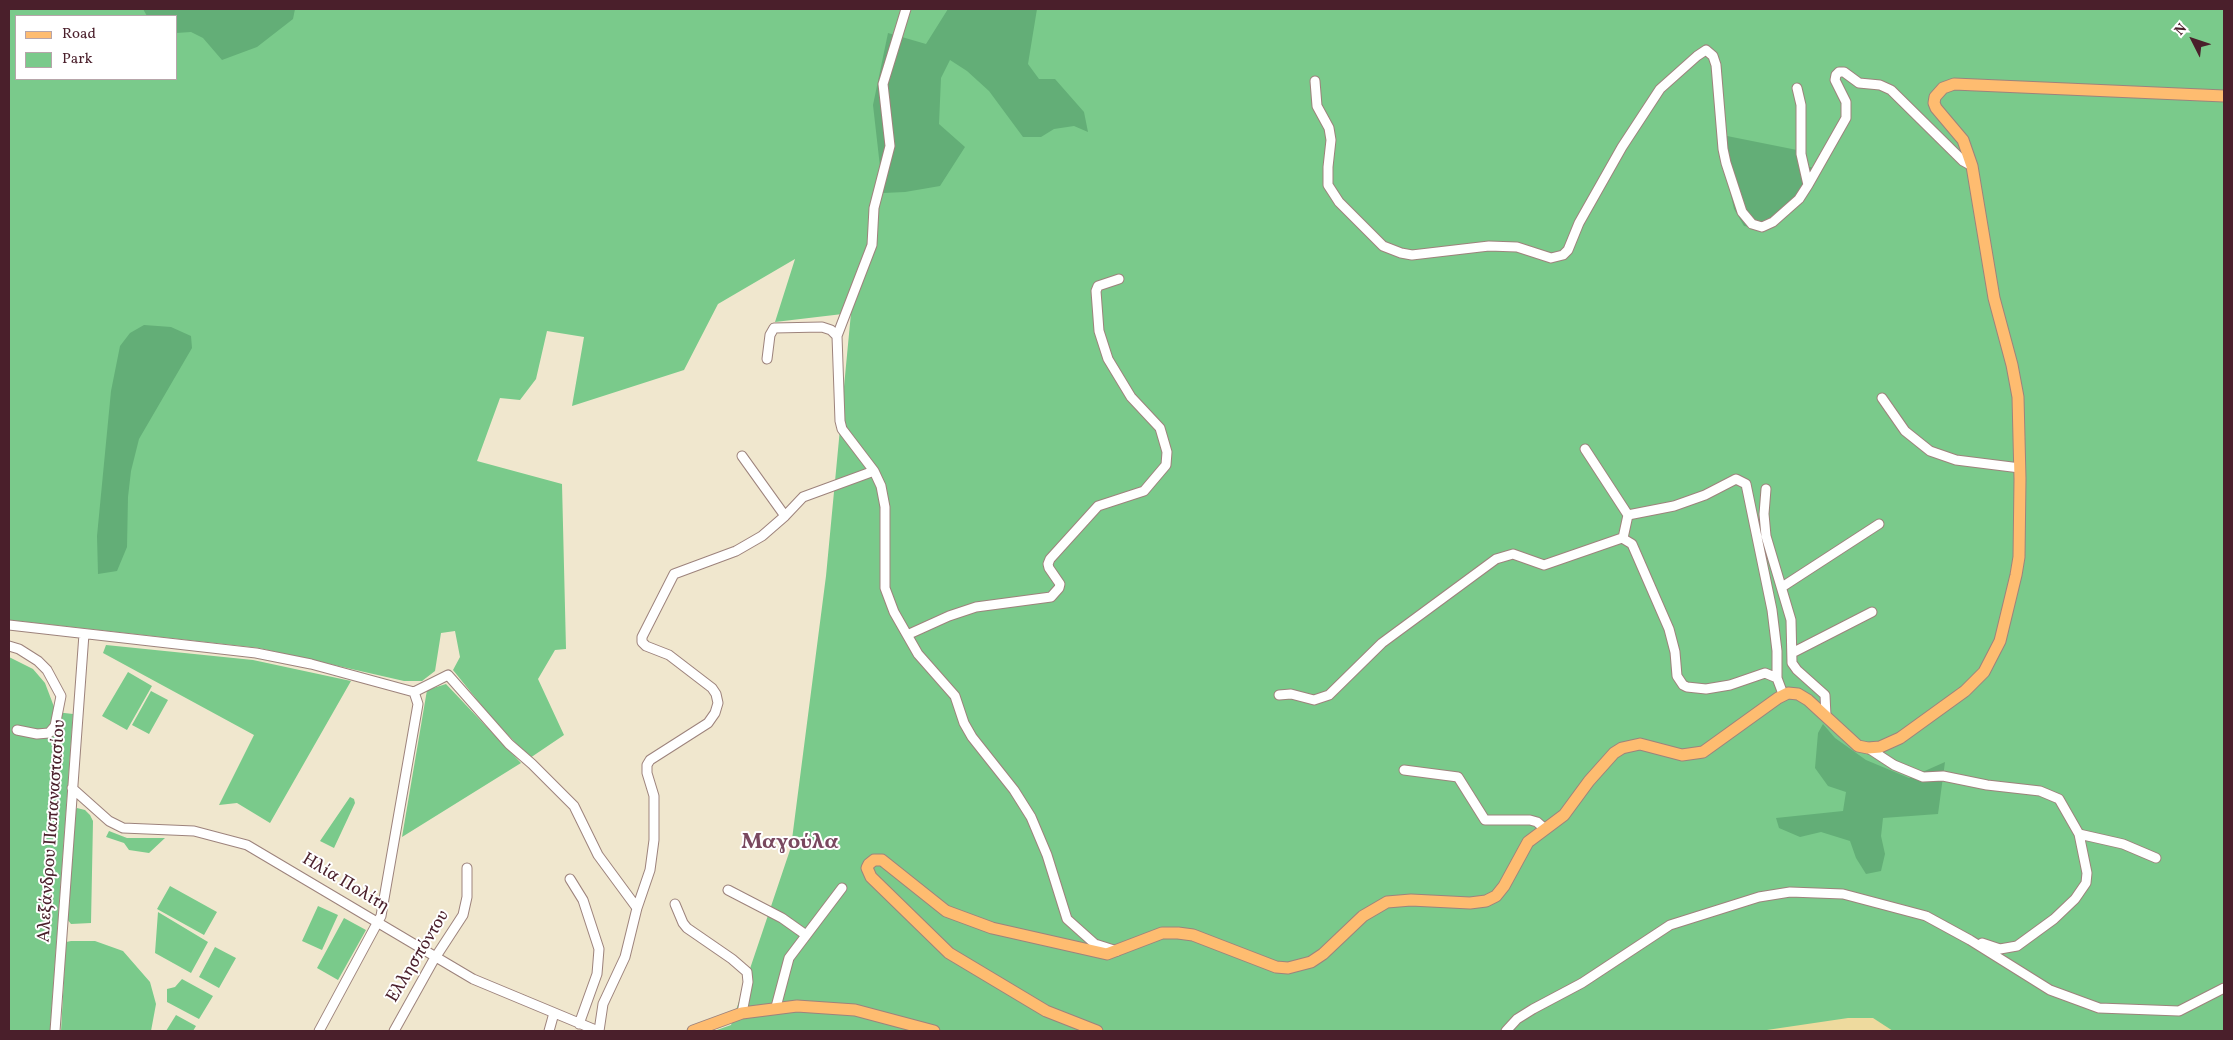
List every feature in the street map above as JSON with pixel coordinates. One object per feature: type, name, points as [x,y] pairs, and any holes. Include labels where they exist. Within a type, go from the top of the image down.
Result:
[{"type":"main road","points":[[1097,1031],[1046,1011],[949,952],[871,877],[867,868],[874,860],[882,860],[946,911],[992,928],[1107,954],[1162,933],[1193,935],[1276,967],[1288,968],[1311,962],[1323,954],[1363,916],[1387,902],[1411,900],[1470,903],[1486,901],[1496,896],[1504,886],[1528,842],[1564,815],[1589,781],[1614,753],[1622,748],[1640,744],[1682,756],[1702,752],[1783,694],[1798,694],[1808,700],[1858,746],[1868,748],[1880,747],[1900,738],[1965,690],[1984,672],[2000,641],[2019,557],[2020,468],[2016,382],[1994,298],[1972,166],[1963,140],[1934,103],[1938,92],[1948,85],[1954,84],[2224,96]]},
{"type":"main road","points":[[693,1031],[742,1013],[776,1007],[809,1006],[855,1010],[934,1031]]},
{"type":"street","points":[[906,9],[883,84],[890,146],[874,208],[872,245],[837,336],[840,421],[842,429],[874,470],[881,486],[885,507],[887,594],[907,635],[923,660],[955,696],[968,732],[1014,790],[1031,817],[1047,855],[1067,919],[1095,944],[1118,951]]},
{"type":"street","points":[[1315,81],[1317,106],[1329,128],[1331,140],[1328,186],[1340,202],[1383,246],[1401,254],[1412,255],[1489,246],[1517,247],[1551,258],[1563,255],[1568,250],[1579,223],[1622,147],[1660,89],[1696,56],[1706,50],[1713,56],[1716,65],[1723,149],[1726,163],[1742,212],[1752,224],[1762,227],[1773,222],[1799,198],[1808,185],[1846,118],[1846,102],[1835,80],[1839,72],[1844,72],[1859,83],[1880,85],[1891,90],[1963,161],[1972,166]]},
{"type":"street","points":[[1797,88],[1800,105],[1801,154],[1808,185]]},
{"type":"street","points":[[907,635],[976,606],[1051,597],[1060,584],[1048,564],[1050,559],[1098,506],[1144,491],[1166,465],[1167,452],[1160,428],[1131,397],[1108,359],[1099,331],[1096,290],[1098,286],[1119,279]]},
{"type":"street","points":[[767,359],[770,335],[774,328],[822,327],[831,330],[837,336]]},
{"type":"street","points":[[1882,398],[1905,431],[1930,452],[1956,460],[2020,468]]},
{"type":"street","points":[[1585,449],[1628,515],[1623,538]]},
{"type":"street","points":[[742,456],[785,516]]},
{"type":"street","points":[[598,1031],[604,1004],[625,957],[637,908],[650,870],[654,840],[654,796],[647,773],[647,765],[650,760],[708,722],[715,713],[718,703],[712,688],[669,655],[646,646],[642,642],[642,636],[674,574],[736,550],[762,536],[803,497],[874,470]]},
{"type":"street","points":[[1628,515],[1674,506],[1705,495],[1736,479],[1746,484],[1772,610],[1777,652],[1777,678],[1783,694]]},
{"type":"street","points":[[1766,489],[1764,514],[1766,536],[1792,620],[1792,663],[1824,695],[1826,716]]},
{"type":"street","points":[[1782,586],[1879,524]]},
{"type":"street","points":[[1623,538],[1632,544],[1669,629],[1675,652],[1677,676],[1683,685],[1691,688],[1706,689],[1730,685],[1765,673],[1777,678]]},
{"type":"street","points":[[1279,695],[1291,694],[1314,700],[1329,695],[1382,643],[1496,559],[1513,554],[1544,565],[1623,538]]},
{"type":"street","points":[[1792,653],[1872,612]]},
{"type":"street","points":[[9,625],[256,654],[311,664],[414,692],[448,674],[509,744],[574,806],[598,855],[637,908]]},
{"type":"street","name":"Αλεξάνδρου Παπαναστασίου","points":[[55,1031],[84,634]]},
{"type":"street","points":[[9,646],[19,649],[47,670],[61,696],[55,726],[49,733],[37,734],[17,730]]},
{"type":"street","points":[[319,1031],[379,923],[391,870],[418,704],[414,692]]},
{"type":"street","points":[[1868,748],[1894,765],[1923,777],[1943,776],[2051,794],[2059,799],[2079,834],[2087,873],[2086,883],[2075,899],[2054,919],[2017,946],[2000,949],[1970,940]]},
{"type":"street","points":[[1404,770],[1458,777],[1485,820],[1530,820],[1537,822],[1545,829]]},
{"type":"street","name":"Ηλία Πολίτη","points":[[72,788],[109,821],[123,828],[194,831],[247,845],[480,983],[598,1031]]},
{"type":"street","points":[[2079,834],[2122,844],[2156,858]]},
{"type":"street","name":"Ελλησπόντου","points":[[394,1031],[464,912],[468,879],[467,868]]},
{"type":"street","points":[[570,879],[583,900],[599,949],[597,974],[579,1024]]},
{"type":"street","points":[[776,1007],[789,958],[842,888]]},
{"type":"street","points":[[728,890],[790,923],[806,935]]},
{"type":"street","points":[[1506,1031],[1524,1014],[1582,983],[1670,925],[1760,897],[1790,892],[1843,894],[1926,916],[1970,940],[2050,990],[2099,1008],[2179,1011],[2224,988]]},
{"type":"street","points":[[675,904],[681,920],[687,928],[738,963],[746,971],[748,981],[742,1013]]},
{"type":"street","points":[[549,1031],[554,1013]]},
{"type":"green space","points":[[9,9],[2224,9],[2224,1031],[714,1031],[731,1025],[791,847],[826,576],[851,313],[775,322],[795,259],[718,304],[684,370],[572,406],[584,337],[547,331],[536,379],[520,400],[500,398],[477,461],[562,484],[566,649],[555,650],[538,679],[564,735],[530,758],[490,716],[453,670],[460,657],[455,631],[441,633],[435,671],[422,681],[404,681],[259,648],[9,620]]},
{"type":"green space","points":[[143,9],[295,9],[293,19],[257,47],[222,60],[203,38],[191,32],[178,33],[178,15],[146,15]]},
{"type":"green space","points":[[948,9],[1037,9],[1028,64],[1039,79],[1055,79],[1084,112],[1088,132],[1074,126],[1054,129],[1041,137],[1023,137],[989,91],[967,71],[950,60],[941,78],[939,124],[965,147],[940,186],[905,192],[883,193],[873,105],[888,33],[926,44]]},
{"type":"green space","points":[[1717,134],[1797,150],[1798,165],[1816,168],[1794,202],[1762,229],[1744,226],[1734,209]]},
{"type":"green space","points":[[144,325],[171,327],[191,336],[192,348],[139,439],[131,471],[128,497],[127,547],[117,571],[98,574],[97,536],[111,391],[120,346],[130,333]]},
{"type":"green space","points":[[106,645],[253,660],[351,681],[270,823],[237,803],[219,805],[254,735],[103,653]]},
{"type":"green space","points":[[9,657],[33,669],[45,683],[56,712],[73,714],[50,1031],[9,1031]]},
{"type":"green space","points":[[128,672],[152,686],[127,730],[102,716]]},
{"type":"green space","points":[[446,684],[521,763],[402,837],[427,690]]},
{"type":"green space","points":[[151,691],[168,700],[149,734],[132,725]]},
{"type":"green space","points":[[1823,724],[1835,738],[1866,760],[1909,778],[1945,762],[1938,814],[1883,818],[1881,836],[1885,854],[1881,871],[1866,874],[1856,858],[1850,841],[1821,832],[1800,837],[1779,828],[1776,818],[1843,811],[1846,792],[1828,786],[1815,768],[1818,733]]},
{"type":"green space","points":[[350,797],[354,799],[355,803],[334,848],[320,841]]},
{"type":"green space","points":[[77,808],[85,810],[93,821],[91,923],[71,924],[67,919],[75,811]]},
{"type":"green space","points":[[109,831],[127,838],[165,838],[149,853],[129,850],[124,843],[106,837]]},
{"type":"green space","points":[[170,886],[217,912],[204,935],[157,909]]},
{"type":"green space","points":[[318,906],[338,915],[322,950],[302,941]]},
{"type":"green space","points":[[158,912],[208,942],[191,973],[155,953]]},
{"type":"green space","points":[[344,918],[366,930],[338,980],[317,968]]},
{"type":"green space","points":[[95,941],[123,951],[150,982],[156,1004],[151,1031],[61,1031],[66,942]]},
{"type":"green space","points":[[215,947],[236,958],[219,988],[199,977]]},
{"type":"green space","points":[[182,979],[213,996],[199,1019],[167,1002],[167,989],[175,987]]},
{"type":"green space","points":[[176,1015],[196,1026],[193,1031],[166,1031]]},
{"type":"sand","points":[[1848,1018],[1873,1018],[1893,1031],[1760,1031]]},
{"type":"district","name":"Μαγούλα","points":[[790,844]]}]
